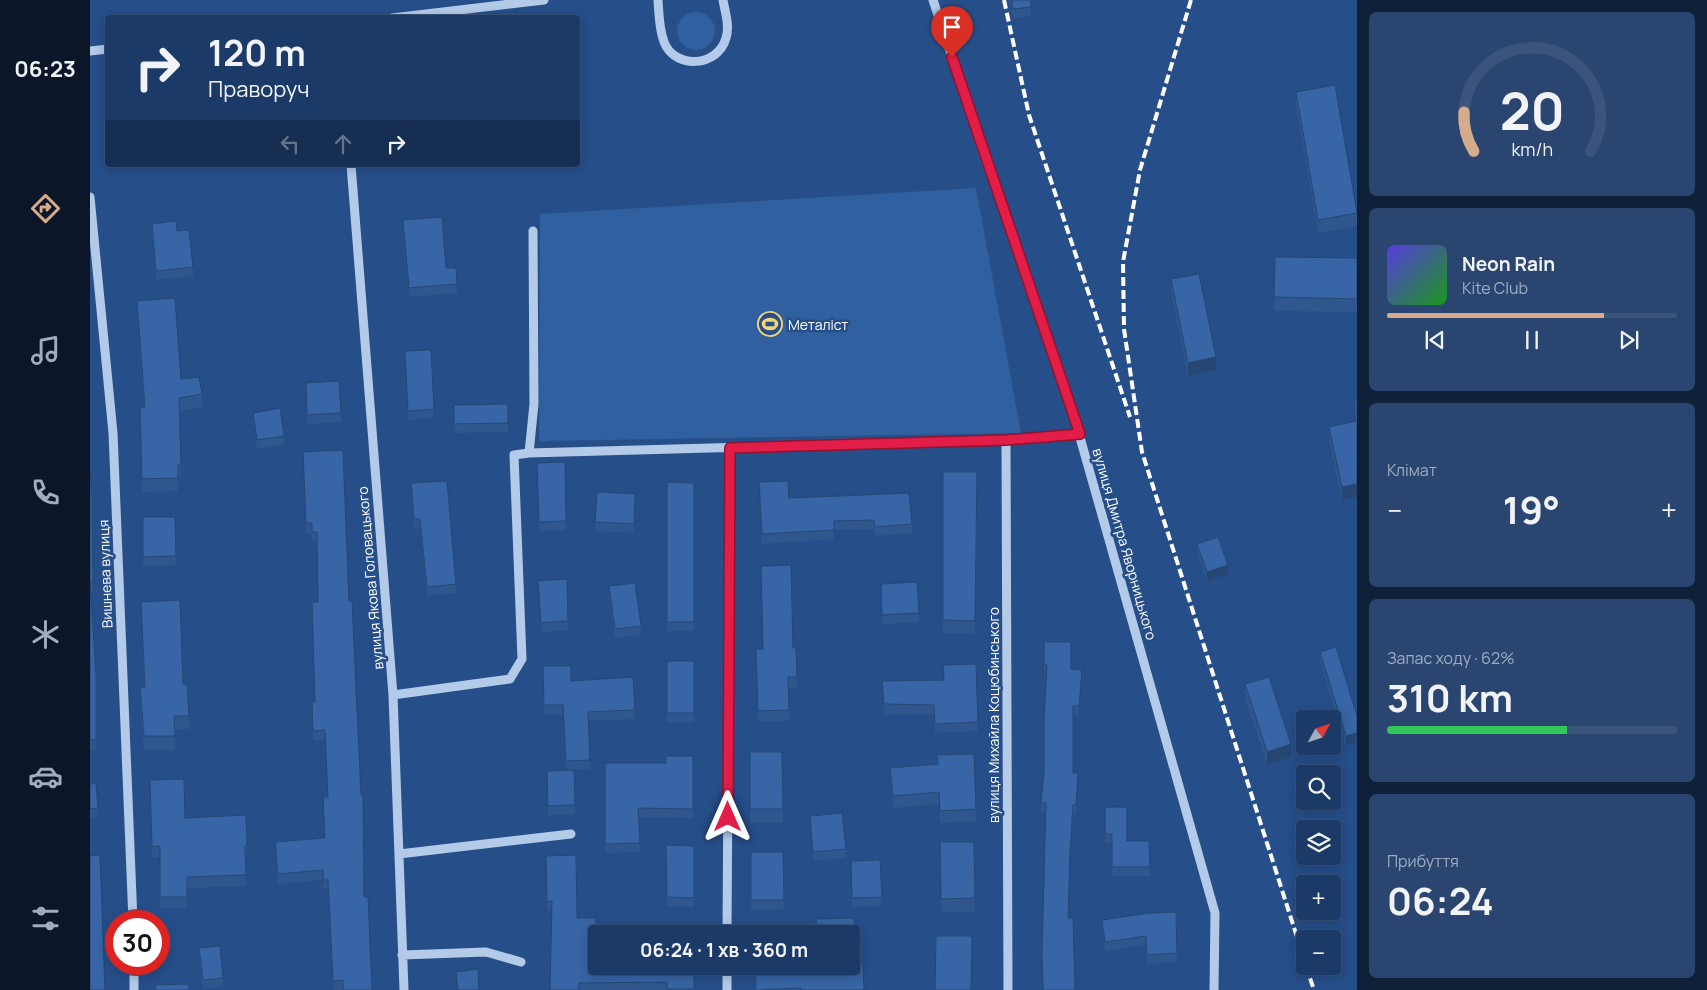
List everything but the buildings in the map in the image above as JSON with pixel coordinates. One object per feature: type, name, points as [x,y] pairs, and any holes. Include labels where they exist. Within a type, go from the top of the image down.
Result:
[{"type":"street","points":[[417,15],[544,0]]},
{"type":"street","points":[[658,0],[664,44],[671,53],[681,59],[692,62],[703,61],[714,56],[722,48],[728,28],[723,0]]},
{"type":"street","name":"вулиця Дмитра Яворницького","points":[[933,0],[1080,434],[1215,913],[1214,990]]},
{"type":"street","points":[[90,50],[105,49]]},
{"type":"street","name":"вулиця Якова Головацького","points":[[351,167],[393,695],[404,990]]},
{"type":"street","name":"Вишнева вулиця","points":[[90,197],[113,433],[133,910]]},
{"type":"street","points":[[529,453],[534,404],[532,231]]},
{"type":"street","points":[[393,695],[510,679],[522,658],[514,455],[529,453],[1006,440],[1080,434]]},
{"type":"street","name":"вулиця Михайла Коцюбинського","points":[[1006,440],[1008,990]]},
{"type":"street","points":[[727,925],[730,448]]},
{"type":"street","points":[[399,854],[570,834]]},
{"type":"street","points":[[402,955],[486,952],[521,962]]},
{"type":"street","points":[[134,975],[134,990]]},
{"type":"street","points":[[727,975],[727,990]]},
{"type":"shaded area","points":[[696,12],[709,18],[715,31],[709,44],[696,50],[683,44],[677,31],[683,18]]},
{"type":"shaded area","name":"Металіст","points":[[976,188],[1021,433],[539,441],[540,214]]},
{"type":"railway","points":[[1004,0],[1029,115],[1130,417]]},
{"type":"railway","points":[[1191,0],[1140,170],[1123,262],[1124,329],[1142,452],[1296,934]]},
{"type":"railway","points":[[1309,975],[1314,990]]},
{"type":"place","name":"Металіст","points":[[770,324]]},
{"type":"route","points":[[728,817],[730,448],[1006,440],[1080,434],[952,57]]}]
